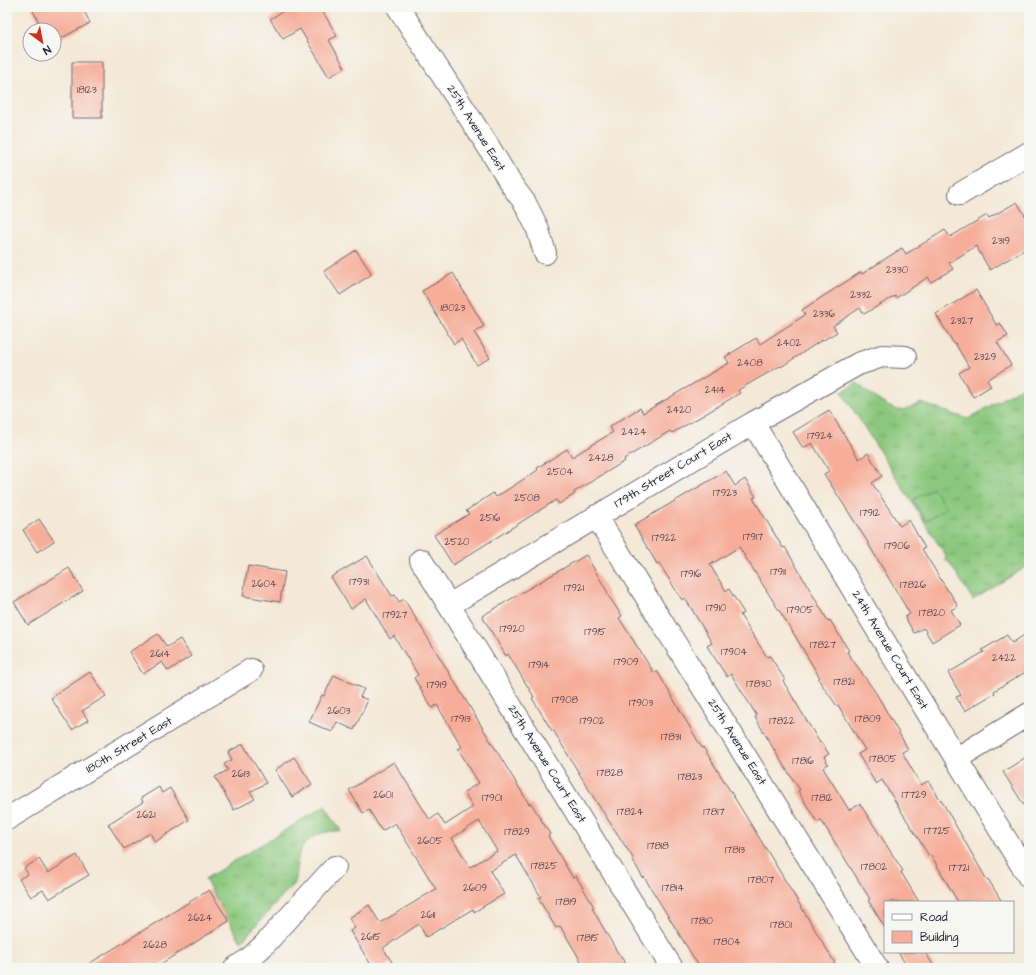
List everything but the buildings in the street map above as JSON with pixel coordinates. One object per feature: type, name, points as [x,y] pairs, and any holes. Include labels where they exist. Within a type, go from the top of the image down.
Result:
[{"type":"street","name":"25th Avenue East","points":[[398,7],[511,184],[525,203],[537,227],[545,253]]},
{"type":"street","points":[[960,194],[1029,154]]},
{"type":"street","name":"179th Street Court East","points":[[449,605],[753,422],[858,364],[882,356],[906,357]]},
{"type":"street","name":"24th Avenue Court East","points":[[753,422],[899,666],[1029,877]]},
{"type":"street","name":"25th Avenue East","points":[[596,516],[877,968]]},
{"type":"street","name":"25th Avenue Court East","points":[[421,560],[672,968]]},
{"type":"street","name":"180th Street East","points":[[7,819],[251,670]]},
{"type":"street","points":[[956,759],[1029,714]]},
{"type":"street","points":[[235,968],[249,959],[264,945],[335,867]]},
{"type":"green space","points":[[857,383],[878,400],[898,410],[910,408],[921,403],[968,419],[1029,383],[1029,565],[973,600],[949,562],[945,560],[946,556],[842,392]]},
{"type":"green space","points":[[933,488],[946,508],[926,521],[913,500]]},
{"type":"green space","points":[[325,806],[341,831],[327,832],[315,836],[305,844],[298,857],[295,882],[241,942],[205,879]]}]
